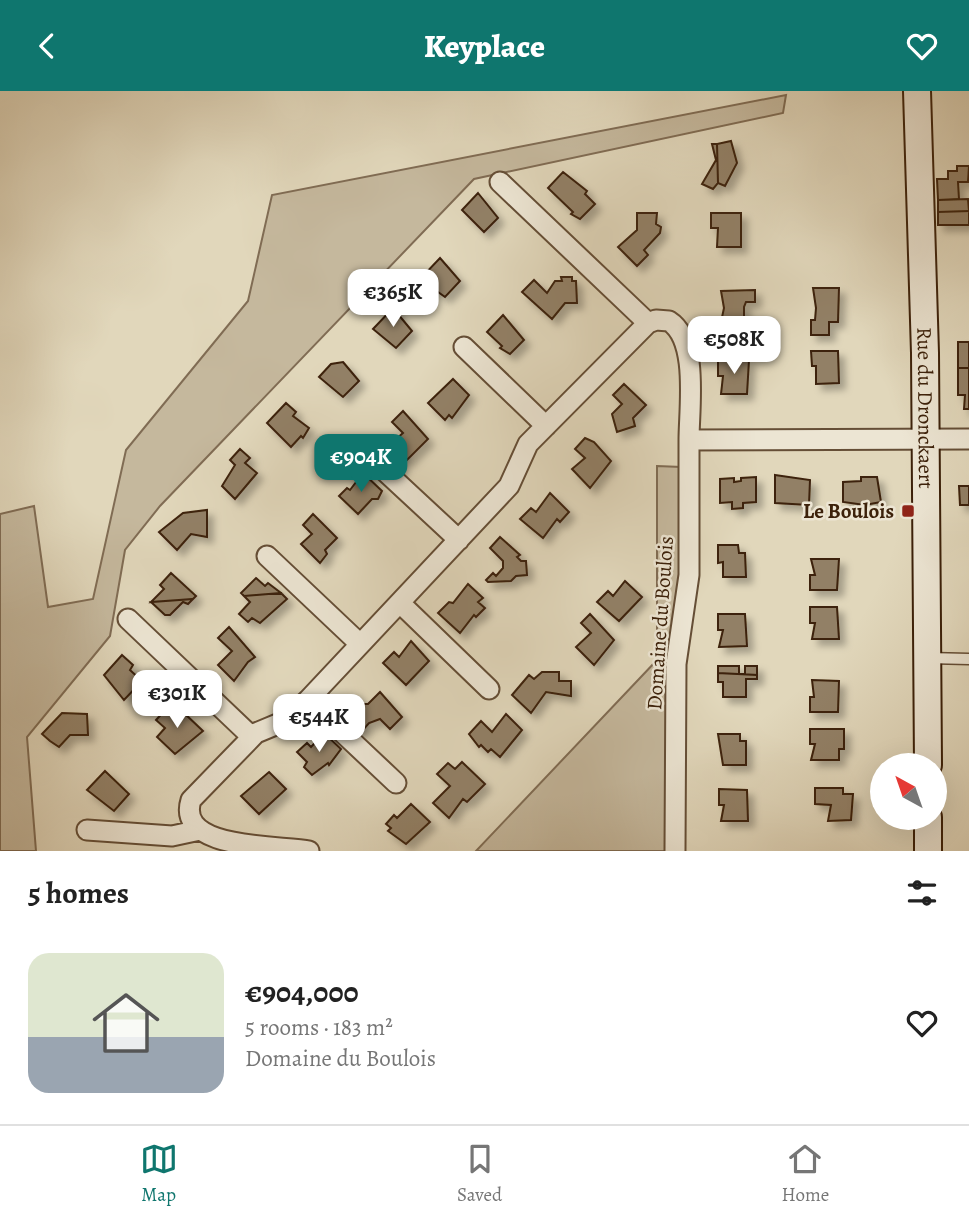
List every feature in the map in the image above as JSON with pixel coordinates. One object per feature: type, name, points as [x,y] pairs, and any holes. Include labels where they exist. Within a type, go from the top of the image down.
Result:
[{"type":"main road","name":"Rue du Dronckaert","points":[[917,91],[926,439],[928,753]]},
{"type":"main road","points":[[928,830],[928,851]]},
{"type":"street","points":[[309,851],[221,841],[200,830],[192,818],[191,800],[252,737],[285,721],[308,700],[509,486],[524,450],[648,323],[500,182]]},
{"type":"street","name":"Domaine du Boulois","points":[[648,323],[656,320],[669,321],[681,330],[687,345],[689,575],[676,664],[675,851]]},
{"type":"street","points":[[464,347],[546,426]]},
{"type":"street","points":[[689,440],[969,439]]},
{"type":"street","points":[[361,449],[459,540]]},
{"type":"street","points":[[267,556],[360,644]]},
{"type":"street","points":[[400,603],[489,689]]},
{"type":"street","points":[[128,619],[252,737]]},
{"type":"street","points":[[308,700],[396,783]]},
{"type":"street","points":[[87,830],[172,836],[200,830]]},
{"type":"lane","points":[[928,658],[969,659]]},
{"type":"shaded area","points":[[786,95],[783,113],[474,179],[160,506],[125,550],[110,636],[27,737],[36,851],[0,851],[0,514],[34,506],[48,607],[93,599],[126,450],[248,301],[272,195]]},
{"type":"shaded area","points":[[657,466],[681,467],[681,586],[667,851],[476,851],[657,660]]},
{"type":"building","points":[[731,141],[737,163],[725,186],[718,183],[717,144]]},
{"type":"building","points":[[712,144],[717,144],[718,183],[713,189],[702,184],[716,160]]},
{"type":"building","points":[[957,166],[969,166],[968,182],[958,182],[959,199],[938,200],[937,179],[948,179],[948,171],[957,171]]},
{"type":"building","points":[[563,172],[587,191],[585,194],[595,204],[580,219],[571,214],[573,212],[548,188]]},
{"type":"building","points":[[478,193],[498,218],[484,232],[462,210]]},
{"type":"building","points":[[968,199],[969,211],[938,212],[938,200]]},
{"type":"building","points":[[969,211],[969,225],[938,225],[938,212]]},
{"type":"building","points":[[637,213],[657,213],[656,224],[661,227],[660,233],[644,250],[648,255],[637,266],[618,247],[637,230]]},
{"type":"building","points":[[711,213],[741,213],[741,247],[717,247],[718,228],[711,228]]},
{"type":"building","points":[[440,258],[460,281],[445,297],[420,279]]},
{"type":"building","points":[[561,277],[572,277],[572,281],[576,281],[577,303],[565,303],[552,319],[522,292],[534,280],[547,293],[555,281],[562,281]]},
{"type":"building","points":[[813,288],[839,288],[838,322],[829,322],[829,335],[811,335],[811,320],[815,320],[816,308]]},
{"type":"building","points":[[755,290],[755,302],[746,302],[744,307],[744,322],[721,322],[724,308],[721,291]]},
{"type":"building","points":[[393,308],[412,331],[396,348],[373,329]]},
{"type":"building","points":[[503,315],[524,340],[510,354],[500,348],[502,346],[487,332]]},
{"type":"building","points":[[958,342],[969,342],[969,368],[958,368]]},
{"type":"building","points":[[811,351],[838,351],[839,383],[816,384],[816,366],[812,366]]},
{"type":"building","points":[[718,360],[749,360],[747,394],[721,394],[723,376],[718,376]]},
{"type":"building","points":[[343,362],[359,381],[343,397],[319,377],[331,364]]},
{"type":"building","points":[[958,368],[969,368],[969,409],[964,409],[965,395],[958,395]]},
{"type":"building","points":[[453,379],[469,395],[452,418],[449,415],[445,420],[428,403]]},
{"type":"building","points":[[624,384],[646,405],[633,418],[635,426],[617,432],[612,414],[622,404],[613,395]]},
{"type":"building","points":[[286,403],[296,412],[293,416],[309,428],[303,438],[301,436],[291,447],[267,423]]},
{"type":"building","points":[[403,411],[428,439],[406,461],[388,446],[403,433],[392,422]]},
{"type":"building","points":[[585,438],[594,442],[611,461],[590,488],[572,469],[585,458],[575,449]]},
{"type":"building","points":[[240,449],[250,458],[245,463],[257,473],[235,499],[222,486],[235,465],[230,460]]},
{"type":"building","points":[[363,473],[382,491],[378,499],[372,499],[358,514],[339,496],[347,488],[350,490]]},
{"type":"building","points":[[775,475],[810,480],[809,505],[775,503]]},
{"type":"building","points":[[756,477],[756,502],[743,503],[743,508],[732,509],[732,502],[720,503],[720,479],[734,478],[734,482],[741,481],[741,478]]},
{"type":"building","points":[[861,477],[877,477],[881,502],[865,505],[843,502],[843,482],[861,481]]},
{"type":"building","points":[[959,486],[969,486],[969,505],[960,505]]},
{"type":"building","points":[[550,493],[569,512],[560,522],[557,519],[543,538],[520,519],[531,508],[536,512]]},
{"type":"building","points":[[207,510],[207,537],[191,534],[177,550],[159,532],[183,513]]},
{"type":"building","points":[[313,514],[337,538],[325,550],[327,554],[320,563],[301,544],[312,534],[303,525]]},
{"type":"building","points":[[500,537],[520,555],[517,557],[521,561],[526,561],[527,575],[516,576],[511,581],[486,580],[493,573],[496,576],[503,568],[503,561],[490,548]]},
{"type":"building","points":[[718,545],[738,545],[739,553],[745,553],[746,577],[723,577],[723,562],[718,563]]},
{"type":"building","points":[[811,559],[839,559],[837,590],[810,590],[810,575],[815,575]]},
{"type":"building","points":[[171,573],[196,596],[193,599],[151,602],[164,589],[160,585]]},
{"type":"building","points":[[256,578],[265,586],[268,583],[281,593],[244,596],[241,593]]},
{"type":"building","points":[[625,581],[642,597],[619,621],[597,602],[608,591],[613,596]]},
{"type":"building","points":[[468,584],[483,598],[478,602],[485,608],[476,617],[474,615],[460,633],[438,613],[449,602],[453,603]]},
{"type":"building","points":[[281,593],[287,599],[260,623],[252,618],[248,622],[239,614],[250,602],[244,596]]},
{"type":"building","points":[[193,599],[188,604],[183,602],[170,615],[165,615],[151,602]]},
{"type":"building","points":[[810,607],[837,607],[839,639],[812,639],[815,623],[810,623]]},
{"type":"building","points":[[590,614],[614,640],[594,665],[576,647],[591,633],[581,623]]},
{"type":"building","points":[[718,614],[745,614],[747,646],[719,647],[723,630],[718,630]]},
{"type":"building","points":[[229,627],[255,657],[234,681],[218,665],[232,651],[218,638]]},
{"type":"building","points":[[411,641],[429,661],[406,685],[383,663],[394,652],[399,657]]},
{"type":"building","points":[[122,655],[133,665],[130,670],[142,681],[124,700],[104,675]]},
{"type":"building","points":[[718,666],[739,666],[739,674],[745,674],[745,666],[757,666],[757,675],[718,673]]},
{"type":"building","points":[[542,672],[559,672],[559,681],[571,681],[571,696],[546,692],[531,713],[512,695],[529,675],[534,679]]},
{"type":"building","points":[[718,673],[757,675],[757,679],[746,679],[746,697],[723,697],[723,682],[718,682]]},
{"type":"building","points":[[812,680],[839,681],[838,712],[810,712],[810,697],[814,697]]},
{"type":"building","points":[[380,692],[402,717],[390,729],[380,719],[369,723],[361,732],[347,718],[350,715],[343,709],[354,697],[360,704],[368,704]]},
{"type":"building","points":[[168,707],[180,717],[184,713],[203,731],[175,754],[157,737],[165,728],[156,720]]},
{"type":"building","points":[[62,713],[87,714],[88,735],[70,735],[59,747],[42,734]]},
{"type":"building","points":[[506,714],[522,730],[500,757],[491,749],[488,752],[481,745],[479,747],[469,734],[481,721],[492,732]]},
{"type":"building","points":[[810,729],[844,729],[844,749],[839,749],[839,760],[811,760],[815,744],[810,744]]},
{"type":"building","points":[[324,733],[341,749],[329,765],[328,763],[312,775],[304,767],[307,762],[297,752],[307,743],[311,747]]},
{"type":"building","points":[[718,734],[740,734],[740,741],[746,741],[746,765],[723,765]]},
{"type":"building","points":[[462,762],[485,784],[467,802],[463,799],[449,818],[433,803],[450,786],[437,774],[448,763],[455,769]]},
{"type":"building","points":[[105,771],[129,794],[114,811],[87,790]]},
{"type":"building","points":[[269,772],[286,789],[259,814],[241,796]]},
{"type":"building","points":[[815,788],[843,788],[843,794],[853,794],[851,820],[828,821],[831,805],[815,804]]},
{"type":"building","points":[[719,789],[747,790],[748,821],[721,821],[724,805],[719,805]]},
{"type":"building","points":[[411,804],[430,822],[406,844],[388,831],[391,828],[386,824],[394,815],[397,818]]},
{"type":"place","name":"Le Boulois","points":[[908,511]]}]
